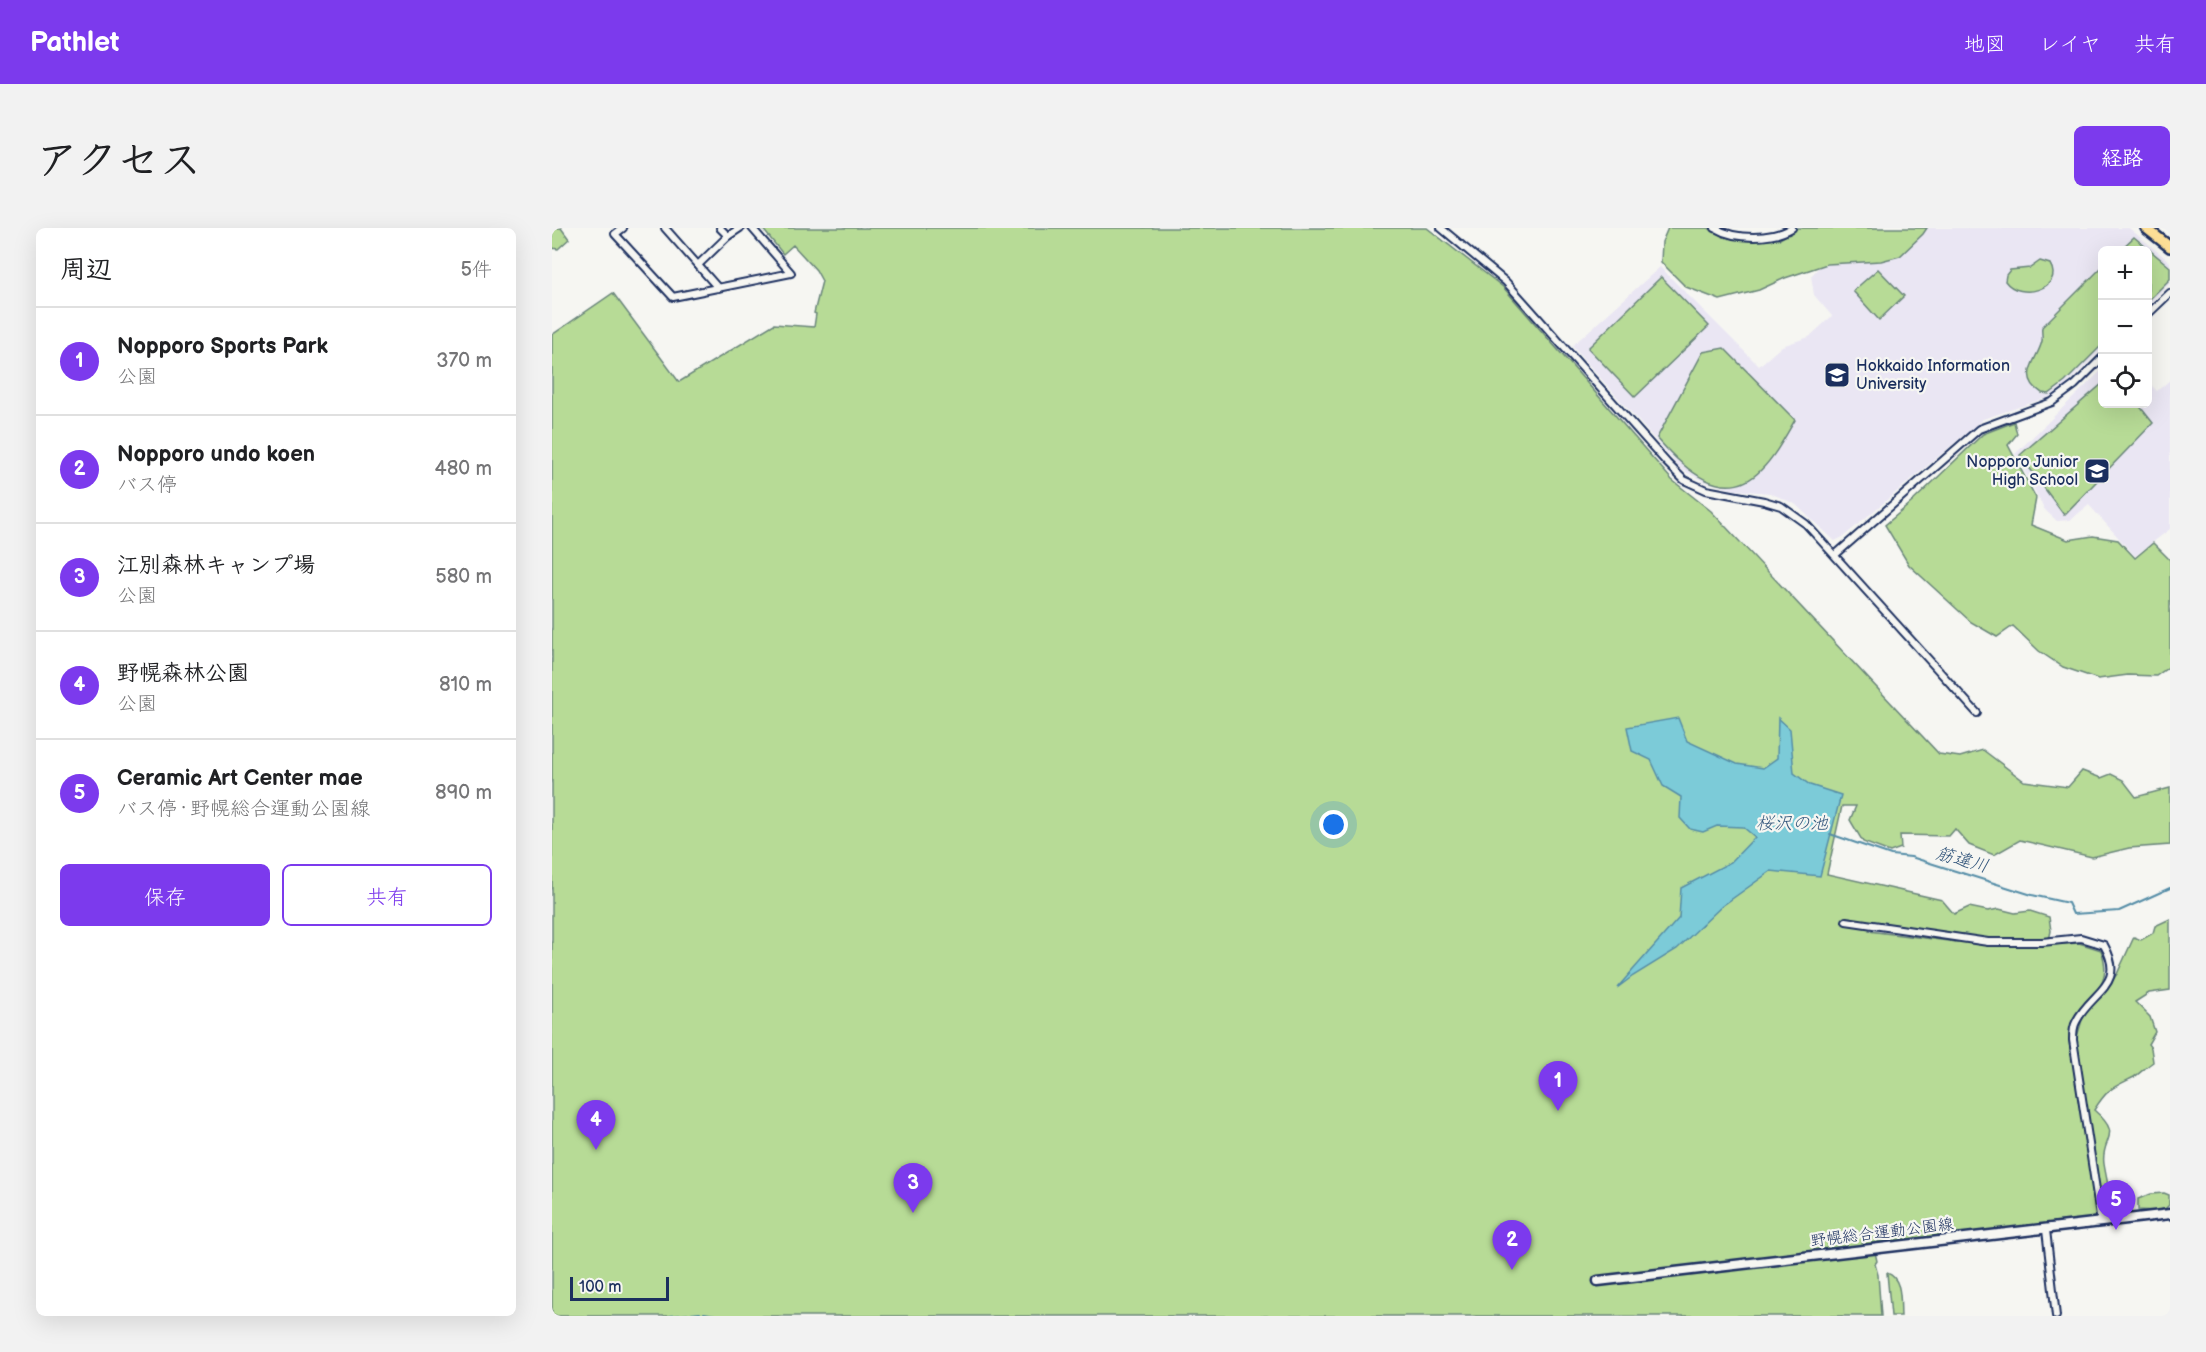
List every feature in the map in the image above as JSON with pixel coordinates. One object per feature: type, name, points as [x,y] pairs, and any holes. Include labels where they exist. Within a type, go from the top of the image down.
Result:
[{"type":"main road","points":[[2146,228],[2170,247]]},
{"type":"main road","name":"野幌総合運動公園線","points":[[1598,1281],[2170,1214]]},
{"type":"street","points":[[623,228],[615,234],[674,297],[792,273],[752,228]]},
{"type":"street","points":[[665,228],[718,288]]},
{"type":"street","points":[[720,228],[728,236]]},
{"type":"street","points":[[698,265],[728,236],[740,228]]},
{"type":"street","points":[[1441,228],[1506,282],[1684,480],[1706,490],[1781,506],[1806,524],[1977,713]]},
{"type":"street","points":[[1715,228],[1740,235],[1770,236],[1792,228]]},
{"type":"street","points":[[2152,310],[2170,292]]},
{"type":"street","points":[[1835,555],[1979,429],[2052,402],[2075,385],[2098,363]]},
{"type":"street","points":[[1846,921],[1988,942],[2042,942],[2080,938],[2104,945],[2112,959],[2109,978],[2075,1023],[2073,1040],[2101,1222]]},
{"type":"street","points":[[2046,1230],[2056,1316]]},
{"type":"shaded area","name":"Hokkaido Information University","points":[[1823,228],[2129,228],[2151,246],[2098,246],[2098,353],[2066,385],[2049,397],[1983,419],[1843,537],[1835,541],[1795,504],[1770,493],[1735,490],[1705,482],[1682,470],[1572,346],[1660,267],[1759,366],[1782,346],[1809,337],[1832,316],[1814,295],[1811,276],[1831,254]]},
{"type":"shaded area","name":"Hokkaido Information University","points":[[2152,247],[2170,262],[2170,283],[2152,301]]},
{"type":"shaded area","name":"Nopporo Junior High School","points":[[2098,374],[2098,408],[2152,408],[2152,386],[2157,391],[2170,380],[2170,529],[2135,556],[2089,505],[2070,520],[2057,521],[2045,510],[2015,454]]},
{"type":"green space","points":[[552,228],[561,228],[569,239],[558,249],[552,248]]},
{"type":"green space","points":[[762,228],[1427,228],[1503,287],[1672,480],[1711,511],[1939,754],[1960,757],[1983,750],[2024,781],[2068,787],[2082,771],[2101,778],[2111,774],[2123,780],[2136,797],[2170,788],[2170,845],[2129,848],[2092,857],[2020,840],[1994,855],[1969,845],[1955,829],[1949,836],[1900,835],[1901,848],[1890,852],[1863,842],[1850,820],[1856,806],[1842,806],[1827,874],[1942,900],[1954,914],[1969,907],[1988,911],[1999,909],[2015,913],[2030,911],[2049,917],[2051,931],[2048,945],[2079,943],[2101,950],[2105,966],[2104,978],[2093,995],[2078,1011],[2072,1021],[2069,1034],[2074,1067],[2076,1040],[2085,1010],[2101,995],[2117,974],[2134,937],[2141,940],[2153,933],[2155,926],[2170,919],[2170,990],[2149,993],[2135,1002],[2150,1017],[2155,1032],[2148,1044],[2151,1048],[2153,1062],[2134,1077],[2111,1089],[2094,1110],[2103,1119],[2110,1132],[2105,1148],[2104,1164],[2111,1201],[2131,1198],[2133,1200],[2130,1214],[2109,1219],[1873,1243],[1877,1261],[1875,1264],[1881,1316],[552,1316],[552,335],[613,293],[679,382],[774,324],[814,327],[816,314],[814,313],[822,281],[816,270],[793,245],[783,254]],"holes":[[[1894,924],[1946,934],[1956,942],[1869,931],[1871,925]]]},
{"type":"green space","points":[[1668,228],[1708,228],[1729,237],[1780,239],[1797,228],[1927,228],[1900,256],[1881,261],[1827,264],[1785,278],[1759,290],[1720,300],[1686,287],[1661,262],[1662,242]]},
{"type":"green space","points":[[2134,237],[2145,246],[2124,246]]},
{"type":"green space","points":[[2152,252],[2170,267],[2170,279],[2152,297]]},
{"type":"green space","points":[[2040,261],[2050,264],[2053,272],[2051,280],[2039,289],[2020,291],[2005,281],[2010,270],[2030,268]]},
{"type":"green space","points":[[1878,269],[1904,296],[1879,320],[1853,291]]},
{"type":"green space","points":[[2098,271],[2098,349],[2065,382],[2049,394],[2042,393],[2034,387],[2030,380],[2031,368],[2042,341],[2042,327]]},
{"type":"green space","points":[[1661,277],[1709,326],[1635,397],[1588,348]]},
{"type":"green space","points":[[1724,348],[1795,420],[1766,465],[1747,481],[1733,485],[1718,484],[1691,471],[1657,438],[1703,352]]},
{"type":"green space","points":[[2098,387],[2098,408],[2141,408],[2153,423],[2064,515],[2020,455]]},
{"type":"green space","points":[[2014,422],[2017,434],[2008,445],[2036,498],[2031,525],[2068,540],[2093,536],[2118,540],[2135,558],[2153,543],[2170,560],[2170,666],[2156,676],[2128,675],[2098,679],[2063,667],[2039,651],[2013,626],[1997,637],[1971,622],[1909,565],[1885,525],[1983,434]]},
{"type":"green space","points":[[2151,1194],[2169,1195],[2169,1205],[2165,1209],[2138,1210],[2138,1199]]},
{"type":"green space","points":[[1887,1273],[1896,1280],[1898,1285],[1901,1316],[1891,1316]]},
{"type":"water","name":"桜沢の池","points":[[1678,718],[1687,741],[1737,764],[1763,768],[1777,758],[1778,718],[1790,729],[1794,773],[1810,785],[1841,795],[1820,876],[1771,871],[1722,906],[1677,949],[1617,988],[1679,918],[1681,888],[1731,862],[1755,837],[1743,827],[1717,826],[1703,832],[1690,829],[1680,818],[1681,797],[1663,786],[1651,760],[1632,751],[1627,727]]},
{"type":"waterway","name":"筋違川","points":[[1830,834],[1891,855],[1911,857],[2032,895],[2068,903],[2073,914],[2119,911],[2170,888]]},
{"type":"waterway","points":[[670,1316],[700,1313]]},
{"type":"waterway","points":[[704,1313],[721,1316]]},
{"type":"place","name":"Hokkaido Information University","points":[[1837,375]]},
{"type":"place","name":"Nopporo Junior High School","points":[[2097,471]]},
{"type":"place","name":"Nopporo Sports Park","points":[[1558,1111]]},
{"type":"place","name":"野幌森林公園","points":[[596,1150]]},
{"type":"place","name":"江別森林キャンプ場","points":[[913,1213]]},
{"type":"place","name":"Ceramic Art Center mae","points":[[2116,1230]]},
{"type":"place","name":"Nopporo undo koen","points":[[1512,1270]]}]
